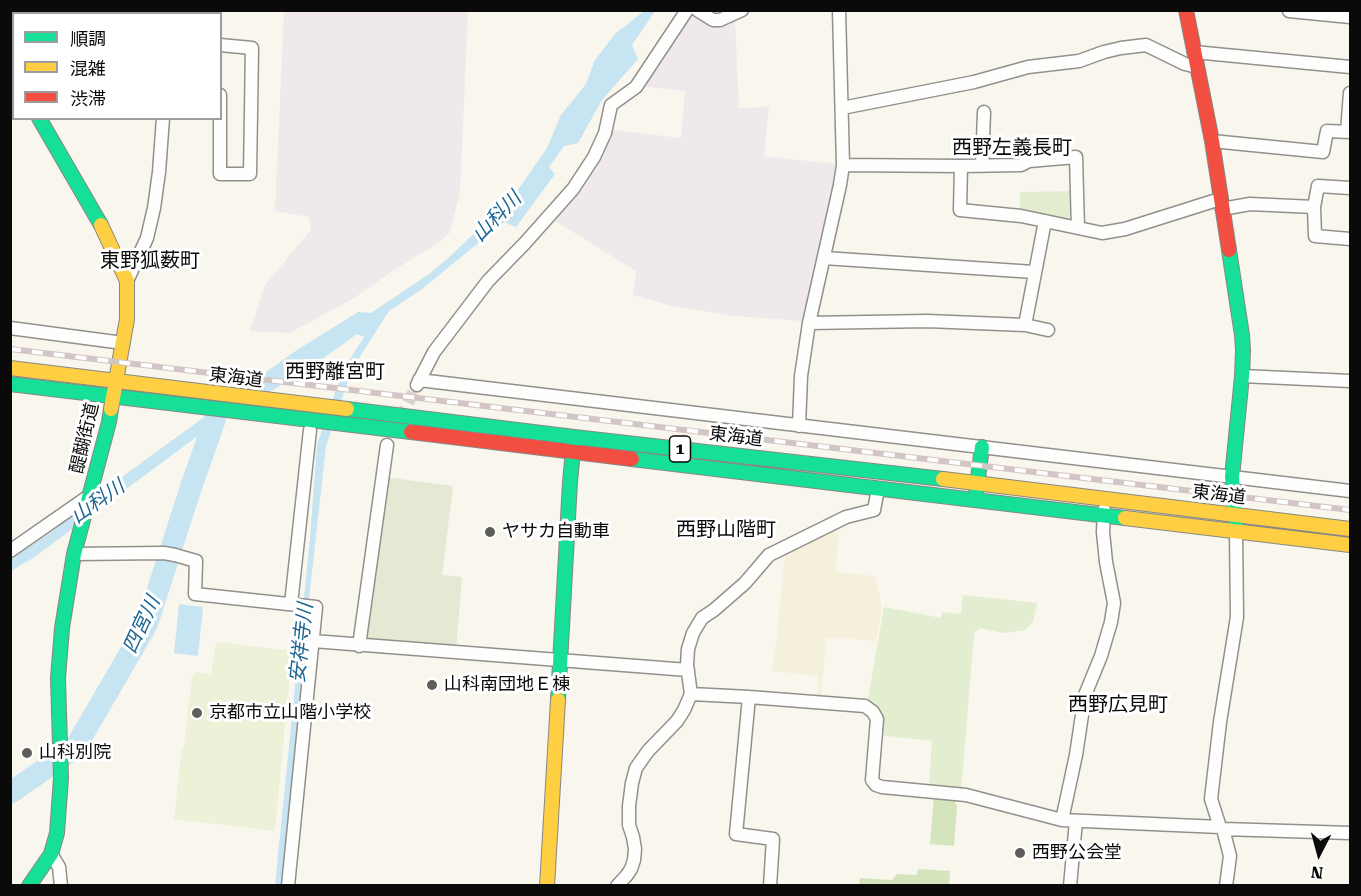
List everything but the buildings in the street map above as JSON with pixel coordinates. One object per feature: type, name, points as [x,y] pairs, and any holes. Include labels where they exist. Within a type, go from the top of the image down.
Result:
[{"type":"main road","points":[[1186,10],[1212,141],[1243,350],[1232,477],[1236,532]]},
{"type":"main road","name":"醍醐街道","points":[[29,885],[51,854],[57,833],[61,778],[58,678],[62,628],[74,554],[109,422],[127,320],[128,300],[127,281],[100,223],[40,120]]},
{"type":"main road","name":"東海道","points":[[10,368],[1350,529]]},
{"type":"main road","name":"東海道","points":[[10,384],[1350,545]]},
{"type":"main road","points":[[547,885],[574,437]]},
{"type":"main road","points":[[975,501],[982,447]]},
{"type":"street","points":[[687,10],[636,87],[611,105],[605,133],[594,157],[573,189],[488,281],[434,352],[418,383],[1350,491]]},
{"type":"street","points":[[697,10],[713,20],[720,20],[741,10]]},
{"type":"street","points":[[799,426],[801,376],[809,323],[843,165],[839,10]]},
{"type":"street","points":[[1289,11],[1350,17]]},
{"type":"street","points":[[220,120],[220,174],[249,174],[252,48],[222,45]]},
{"type":"street","points":[[842,108],[974,82],[1028,67],[1079,62],[1104,52],[1146,45],[1185,64],[1197,67]]},
{"type":"street","points":[[1194,52],[1350,67]]},
{"type":"street","points":[[1212,141],[1323,152],[1327,131],[1349,132],[1350,93]]},
{"type":"street","points":[[982,166],[984,112]]},
{"type":"street","points":[[127,281],[147,238],[154,208],[163,120]]},
{"type":"street","points":[[843,165],[1021,165],[1029,161],[1077,157],[1078,228]]},
{"type":"street","points":[[962,166],[960,210],[1021,216],[1102,233],[1221,204],[1314,207]]},
{"type":"street","points":[[1350,188],[1318,186],[1314,207],[1315,236],[1350,239]]},
{"type":"street","points":[[1025,325],[1045,221]]},
{"type":"street","points":[[824,258],[1034,272]]},
{"type":"street","points":[[809,323],[927,321],[1025,325],[1048,330]]},
{"type":"street","points":[[10,328],[123,343]]},
{"type":"street","points":[[1242,376],[1350,381]]},
{"type":"street","points":[[292,604],[310,430]]},
{"type":"street","points":[[358,646],[387,445]]},
{"type":"street","points":[[617,885],[631,869],[634,860],[635,849],[629,825],[629,806],[636,768],[684,710],[691,694],[688,649],[693,633],[702,618],[745,583],[769,555],[846,517],[874,510],[878,489]]},
{"type":"street","points":[[1062,820],[1076,754],[1085,695],[1101,656],[1114,603],[1103,532],[1106,499]]},
{"type":"street","points":[[10,552],[88,501]]},
{"type":"street","points":[[1226,885],[1230,856],[1211,799],[1220,722],[1237,617],[1236,532]]},
{"type":"street","points":[[74,554],[170,554],[196,561],[195,594],[316,607],[288,885]]},
{"type":"street","points":[[313,641],[688,670]]},
{"type":"street","points":[[691,694],[865,706],[873,712],[877,719],[872,780],[876,785],[882,787],[966,795],[1062,820],[1350,833]]},
{"type":"street","points":[[749,697],[736,834],[773,839],[770,885]]},
{"type":"street","points":[[1070,885],[1076,821]]},
{"type":"street","points":[[51,854],[59,867],[61,885]]},
{"type":"shaded area","points":[[284,11],[468,11],[460,193],[449,234],[354,298],[290,333],[250,331],[265,285],[311,230],[309,217],[275,211]]},
{"type":"shaded area","points":[[693,14],[716,27],[735,20],[739,108],[769,107],[764,156],[835,164],[836,175],[802,321],[735,316],[672,306],[633,295],[636,271],[550,218],[597,167],[614,130],[681,138],[685,91],[640,86]]},
{"type":"shaded area","points":[[840,525],[835,572],[875,576],[881,603],[881,616],[876,641],[826,637],[821,697],[817,697],[818,676],[772,671],[785,551]]},
{"type":"green space","points":[[1073,191],[1074,214],[1067,221],[1020,210],[1020,192]]},
{"type":"green space","points":[[384,477],[453,486],[442,575],[462,577],[456,651],[364,642]]},
{"type":"green space","points":[[963,595],[1037,603],[1033,622],[1025,630],[1003,633],[980,628],[974,633],[961,791],[929,787],[932,741],[879,735],[867,704],[884,607],[941,618],[942,612],[961,614]]},
{"type":"green space","points":[[216,642],[292,651],[275,831],[174,819],[192,677],[195,672],[211,674]]},
{"type":"green space","points":[[934,796],[953,799],[957,806],[954,846],[930,844]]},
{"type":"green space","points":[[918,869],[950,871],[949,885],[859,885],[860,878],[892,880],[897,874],[917,875]]},
{"type":"water","points":[[644,11],[655,11],[632,45],[638,59],[602,100],[578,143],[564,146],[549,167],[555,174],[516,227],[504,222],[422,289],[389,311],[352,369],[326,446],[307,617],[282,885],[275,885],[310,538],[317,445],[343,370],[364,337],[357,334],[307,370],[214,424],[33,558],[11,571],[10,560],[53,531],[97,495],[294,352],[358,312],[371,313],[429,274],[447,259],[520,187],[547,148],[561,115],[586,84],[595,60],[615,34]]},
{"type":"water","points":[[179,604],[203,607],[198,656],[174,653]]},
{"type":"waterway","name":"四宮川","points":[[10,793],[75,748],[147,624],[215,419]]},
{"type":"tunnel","points":[[400,419],[417,385]]},
{"type":"railway","points":[[10,349],[1350,510]]},
{"type":"traffic: fast","points":[[40,120],[101,225]]},
{"type":"traffic: fast","points":[[1229,250],[1243,350],[1232,477],[1236,526]]},
{"type":"traffic: fast","points":[[10,384],[411,432]]},
{"type":"traffic: fast","points":[[29,886],[51,854],[57,833],[61,778],[58,678],[62,628],[74,554],[111,409]]},
{"type":"traffic: fast","points":[[347,409],[943,479]]},
{"type":"traffic: fast","points":[[558,700],[574,440]]},
{"type":"traffic: fast","points":[[976,494],[982,447]]},
{"type":"traffic: fast","points":[[632,459],[1125,518]]},
{"type":"traffic: slow","points":[[10,57],[12,60]]},
{"type":"traffic: slow","points":[[101,225],[127,281],[127,319],[111,409]]},
{"type":"traffic: slow","points":[[10,368],[347,409]]},
{"type":"traffic: slow","points":[[943,479],[1350,529]]},
{"type":"traffic: slow","points":[[1125,518],[1350,545]]},
{"type":"traffic: slow","points":[[547,886],[558,700]]},
{"type":"traffic: jam","points":[[1186,10],[1212,141],[1229,250]]},
{"type":"traffic: jam","points":[[411,432],[632,459]]},
{"type":"place","name":"ヤサカ自動車","points":[[490,532]]},
{"type":"place","name":"山科南団地Ｅ棟","points":[[432,685]]},
{"type":"place","name":"京都市立山階小学校","points":[[197,713]]},
{"type":"place","name":"山科別院","points":[[27,753]]},
{"type":"place","name":"西野公会堂","points":[[1020,853]]},
{"type":"district","name":"西野左義長町","points":[[1012,148]]},
{"type":"district","name":"東野狐薮町","points":[[150,261]]},
{"type":"district","name":"西野離宮町","points":[[335,372]]},
{"type":"district","name":"西野山階町","points":[[726,530]]},
{"type":"district","name":"西野広見町","points":[[1118,705]]},
{"type":"water label","name":"山科川","points":[[497,217]]},
{"type":"water label","name":"山科川","points":[[98,502]]},
{"type":"water label","name":"安祥寺川","points":[[302,643]]}]
